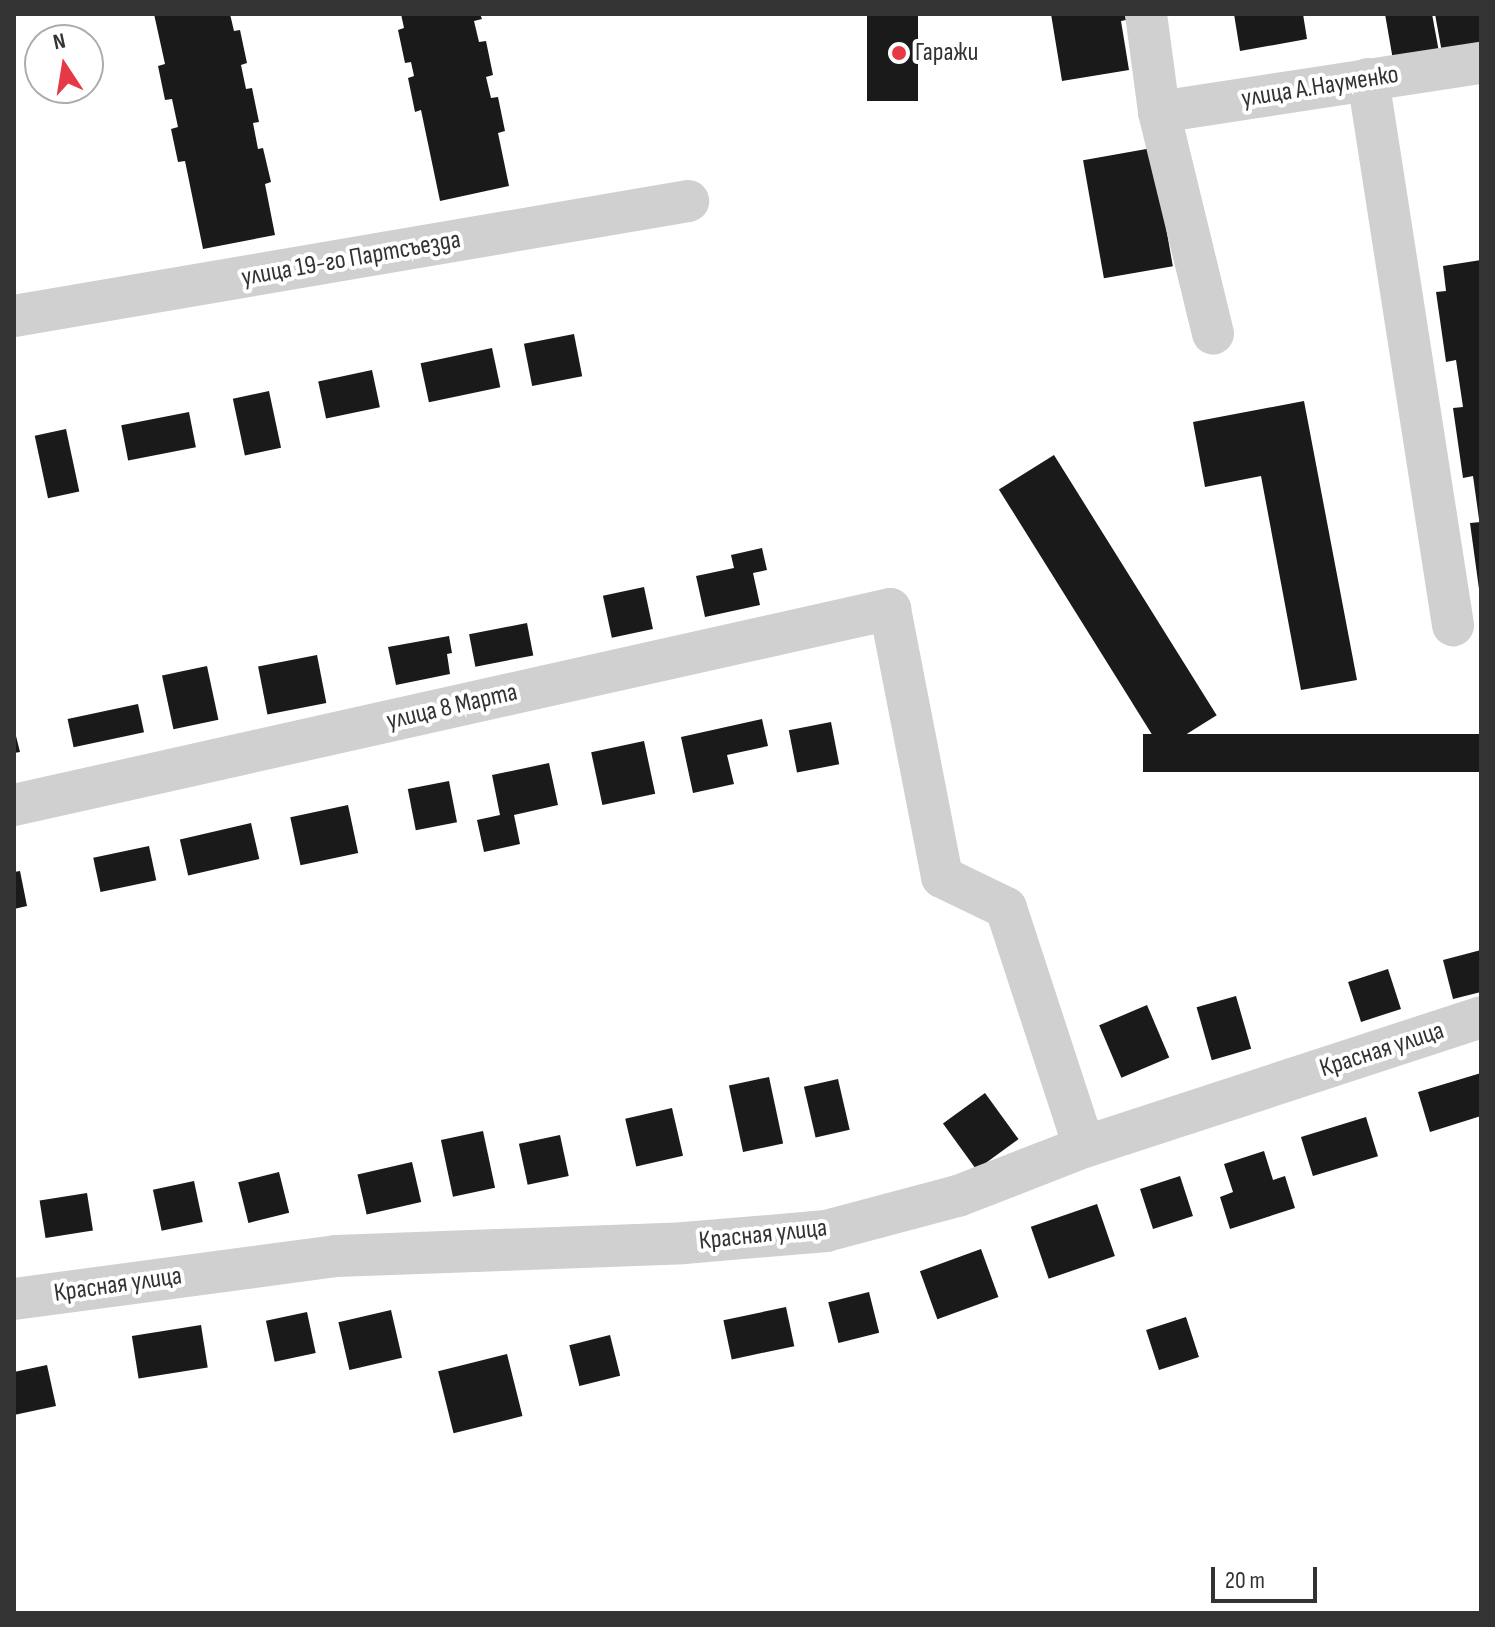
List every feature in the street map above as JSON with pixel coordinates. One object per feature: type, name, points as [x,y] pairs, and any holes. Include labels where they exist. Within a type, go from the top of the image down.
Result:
[{"type":"street","points":[[1146,14],[1159,112],[1213,334]]},
{"type":"street","name":"улица А.Науменко","points":[[1159,112],[1481,63]]},
{"type":"street","points":[[1368,79],[1453,625]]},
{"type":"street","name":"улица 19-го Партсъезда","points":[[14,316],[688,201]]},
{"type":"street","name":"улица 8 Марта","points":[[14,805],[890,609],[942,877],[1006,908],[1084,1147]]},
{"type":"street","name":"Красная улица","points":[[14,1299],[336,1256],[684,1243],[826,1231],[958,1196],[1084,1147],[1481,1017]]},
{"type":"building","points":[[154,14],[230,14],[234,31],[240,30],[247,63],[241,65],[246,89],[252,88],[259,122],[253,123],[258,149],[263,148],[271,182],[265,184],[275,235],[203,249],[185,161],[178,162],[171,129],[178,127],[172,99],[165,100],[158,66],[165,64]]},
{"type":"building","points":[[401,14],[480,14],[482,19],[474,21],[479,42],[486,41],[493,75],[486,77],[491,98],[498,97],[505,131],[498,133],[509,186],[440,201],[421,110],[415,112],[408,78],[414,76],[411,62],[405,63],[398,30],[404,28]]},
{"type":"building","name":"Гаражи","points":[[867,14],[918,14],[918,101],[867,101]]},
{"type":"building","points":[[1051,14],[1125,14],[1126,20],[1121,21],[1129,70],[1062,81]]},
{"type":"building","points":[[1234,14],[1303,14],[1307,39],[1240,51]]},
{"type":"building","points":[[1385,14],[1432,14],[1439,52],[1393,60]]},
{"type":"building","points":[[1435,14],[1479,14],[1481,50],[1443,58]]},
{"type":"building","points":[[1152,148],[1173,266],[1104,278],[1083,160]]},
{"type":"building","points":[[1481,260],[1479,519],[1473,476],[1463,478],[1453,408],[1463,407],[1456,360],[1446,362],[1436,292],[1446,291],[1443,266]]},
{"type":"building","points":[[574,334],[582,376],[532,386],[524,344]]},
{"type":"building","points":[[492,348],[500,387],[429,402],[421,363]]},
{"type":"building","points":[[372,370],[380,407],[326,419],[318,381]]},
{"type":"building","points":[[269,391],[281,448],[245,455],[233,399]]},
{"type":"building","points":[[1304,401],[1357,680],[1301,690],[1261,476],[1205,487],[1193,422]]},
{"type":"building","points":[[189,412],[196,447],[128,461],[121,425]]},
{"type":"building","points":[[66,429],[79,492],[48,498],[35,436]]},
{"type":"building","points":[[1054,455],[1217,715],[1162,750],[999,489]]},
{"type":"building","points":[[1481,522],[1481,588],[1479,589],[1470,523]]},
{"type":"building","points":[[762,548],[767,570],[753,573],[760,605],[705,617],[696,576],[734,568],[731,555]]},
{"type":"building","points":[[644,587],[653,629],[612,638],[603,596]]},
{"type":"building","points":[[527,623],[533,655],[475,667],[469,634]]},
{"type":"building","points":[[449,636],[452,653],[447,654],[450,674],[396,685],[388,647]]},
{"type":"building","points":[[317,655],[326,703],[267,715],[258,666]]},
{"type":"building","points":[[207,666],[218,720],[173,729],[162,676]]},
{"type":"building","points":[[138,704],[144,732],[74,747],[68,719]]},
{"type":"building","points":[[762,719],[768,746],[727,755],[734,784],[693,793],[681,737]]},
{"type":"building","points":[[831,722],[839,764],[797,772],[789,730]]},
{"type":"building","points":[[14,728],[20,752],[14,753]]},
{"type":"building","points":[[1143,734],[1481,734],[1481,772],[1143,772]]},
{"type":"building","points":[[644,741],[655,794],[602,805],[591,752]]},
{"type":"building","points":[[549,763],[558,805],[514,815],[520,844],[484,852],[477,820],[500,815],[492,775]]},
{"type":"building","points":[[449,781],[457,822],[416,830],[408,789]]},
{"type":"building","points":[[348,805],[358,853],[300,865],[290,817]]},
{"type":"building","points":[[251,823],[259,859],[188,875],[180,839]]},
{"type":"building","points":[[149,846],[156,880],[101,892],[93,858]]},
{"type":"building","points":[[20,871],[27,906],[14,909],[14,872]]},
{"type":"building","points":[[1481,950],[1481,992],[1453,999],[1443,960]]},
{"type":"building","points":[[1388,969],[1401,1009],[1361,1022],[1348,982]]},
{"type":"building","points":[[1236,996],[1251,1049],[1212,1060],[1197,1007]]},
{"type":"building","points":[[1147,1005],[1169,1057],[1121,1078],[1099,1025]]},
{"type":"building","points":[[1481,1073],[1481,1116],[1430,1132],[1418,1092]]},
{"type":"building","points":[[769,1077],[783,1144],[743,1152],[729,1086]]},
{"type":"building","points":[[838,1079],[850,1130],[816,1138],[804,1087]]},
{"type":"building","points":[[985,1093],[1019,1139],[976,1170],[943,1124]]},
{"type":"building","points":[[672,1108],[683,1156],[636,1167],[625,1119]]},
{"type":"building","points":[[1366,1117],[1378,1156],[1313,1176],[1301,1137]]},
{"type":"building","points":[[483,1131],[495,1188],[453,1197],[441,1140]]},
{"type":"building","points":[[560,1135],[569,1176],[528,1185],[519,1144]]},
{"type":"building","points":[[1264,1151],[1273,1180],[1285,1176],[1295,1208],[1230,1229],[1220,1197],[1233,1192],[1224,1164]]},
{"type":"building","points":[[412,1162],[421,1202],[367,1215],[357,1175]]},
{"type":"building","points":[[279,1172],[289,1213],[248,1223],[238,1182]]},
{"type":"building","points":[[1180,1176],[1193,1216],[1153,1229],[1140,1189]]},
{"type":"building","points":[[194,1181],[203,1222],[162,1231],[153,1190]]},
{"type":"building","points":[[87,1193],[93,1231],[46,1238],[40,1201]]},
{"type":"building","points":[[1097,1204],[1115,1256],[1049,1279],[1031,1227]]},
{"type":"building","points":[[981,1249],[998,1297],[937,1319],[920,1271]]},
{"type":"building","points":[[869,1292],[879,1333],[838,1343],[828,1302]]},
{"type":"building","points":[[786,1307],[794,1346],[732,1359],[723,1320]]},
{"type":"building","points":[[391,1310],[402,1358],[349,1370],[338,1322]]},
{"type":"building","points":[[307,1312],[316,1353],[275,1362],[266,1321]]},
{"type":"building","points":[[1186,1317],[1199,1357],[1159,1370],[1146,1330]]},
{"type":"building","points":[[201,1325],[208,1367],[139,1378],[132,1336]]},
{"type":"building","points":[[610,1335],[620,1376],[579,1386],[569,1345]]},
{"type":"building","points":[[507,1354],[522,1416],[454,1433],[438,1371]]},
{"type":"building","points":[[47,1365],[56,1406],[14,1415],[14,1372]]},
{"type":"place","name":"Гаражи","points":[[899,53]]}]
